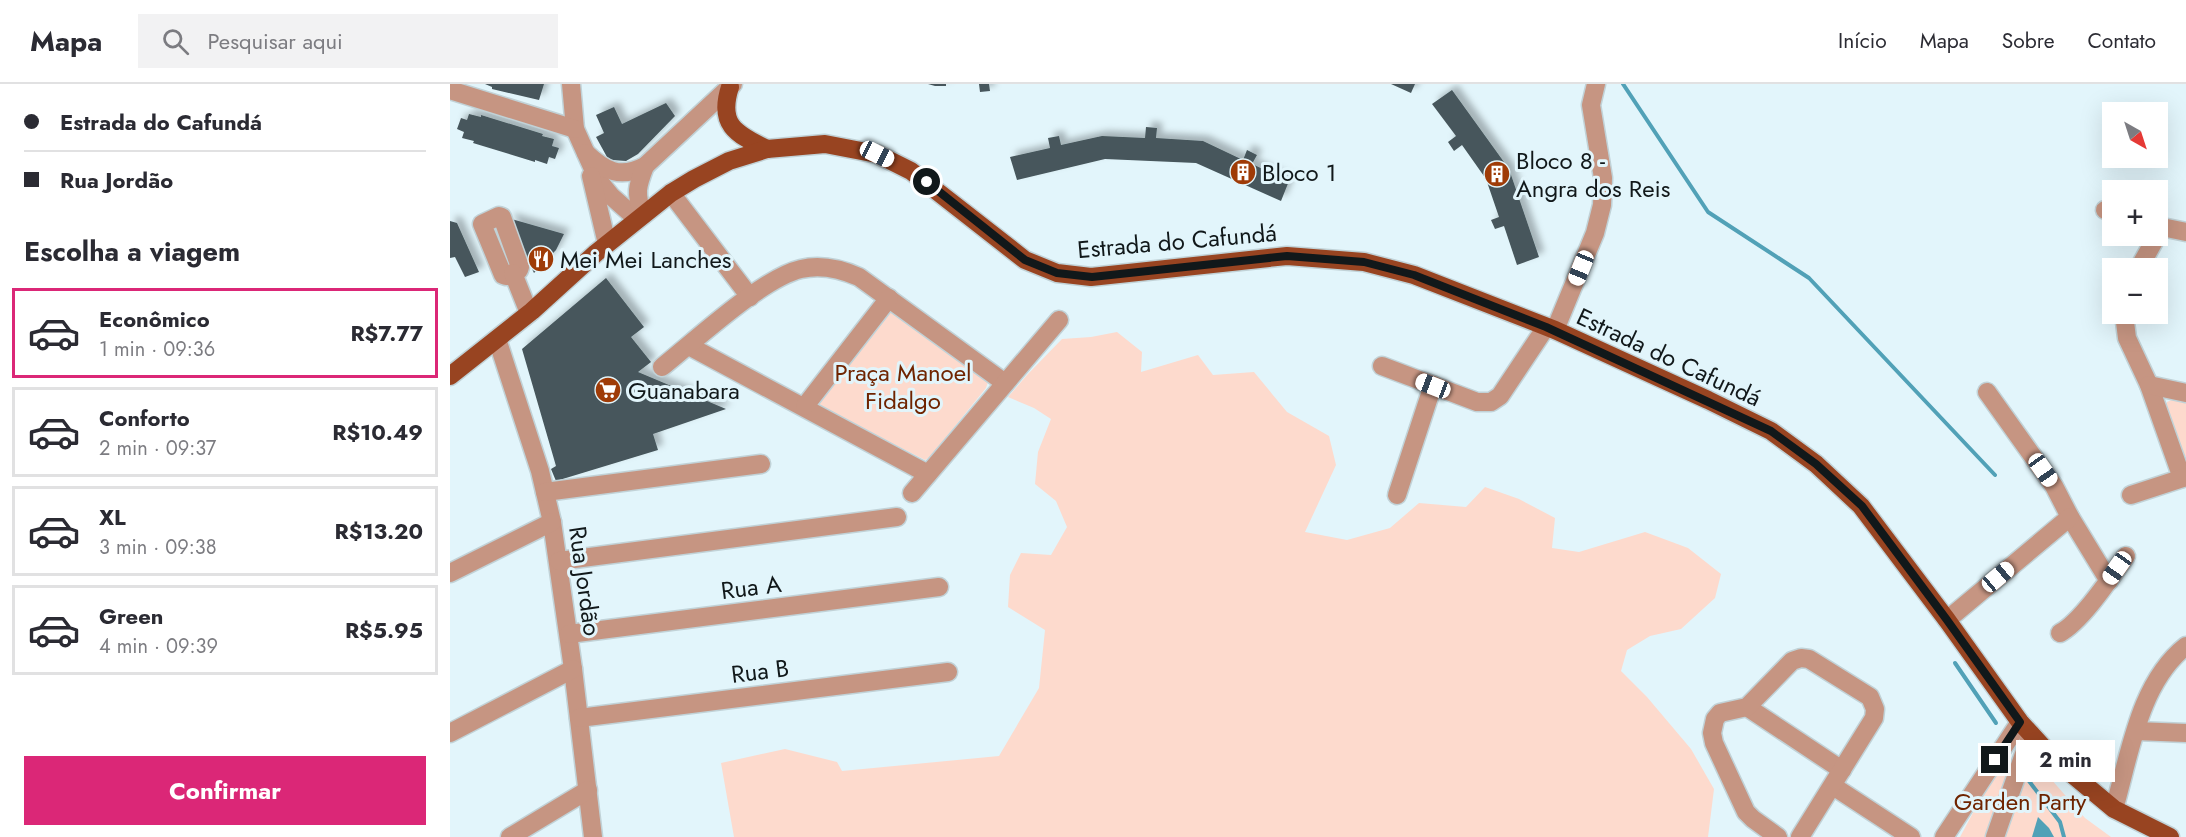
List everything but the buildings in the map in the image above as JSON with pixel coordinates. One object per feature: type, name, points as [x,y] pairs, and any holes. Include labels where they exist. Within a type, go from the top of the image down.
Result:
[{"type":"main road","points":[[731,85],[724,103],[732,127],[743,138],[767,149]]},
{"type":"main road","name":"Estrada do Cafundá","points":[[450,376],[529,313],[607,244],[671,194],[729,161],[767,149],[825,144],[877,154],[911,171],[1025,260],[1057,273],[1092,277],[1287,256],[1364,262],[1414,275],[1550,328],[1771,431],[1816,464],[1862,506],[2026,728],[2063,767],[2114,809],[2163,836]]},
{"type":"street","points":[[571,84],[575,129],[598,180],[610,196],[640,217]]},
{"type":"street","points":[[1382,366],[1478,402],[1491,402],[1500,396],[1550,328],[1595,233],[1602,205],[1603,178],[1591,105],[1596,84]]},
{"type":"street","points":[[586,153],[598,164],[611,171],[633,172],[645,166],[731,85]]},
{"type":"street","points":[[450,90],[575,129]]},
{"type":"street","points":[[586,153],[607,244]]},
{"type":"street","points":[[640,217],[637,188],[645,166]]},
{"type":"street","points":[[671,194],[750,297]]},
{"type":"street","points":[[2168,229],[2186,232]]},
{"type":"street","points":[[662,367],[750,297],[781,276],[800,269],[819,266],[842,270],[860,277],[1005,383]]},
{"type":"street","points":[[513,273],[529,313]]},
{"type":"street","points":[[805,406],[889,298]]},
{"type":"street","points":[[912,492],[1059,320]]},
{"type":"street","points":[[2125,324],[2127,338],[2149,385],[2184,478],[2131,495]]},
{"type":"street","name":"Rua Jordão","points":[[497,339],[545,492],[552,522],[573,669],[592,837]]},
{"type":"street","points":[[689,346],[805,406],[928,474]]},
{"type":"street","points":[[2149,385],[2186,393]]},
{"type":"street","points":[[1397,495],[1433,386]]},
{"type":"street","points":[[1987,392],[2054,486],[2070,517],[2109,580]]},
{"type":"street","points":[[545,492],[761,464]]},
{"type":"street","points":[[559,561],[897,517]]},
{"type":"street","points":[[1947,620],[2070,517]]},
{"type":"street","points":[[450,573],[552,522]]},
{"type":"street","points":[[2060,633],[2109,580],[2126,556]]},
{"type":"street","name":"Rua A","points":[[568,634],[939,587]]},
{"type":"street","points":[[2114,809],[2149,693],[2175,655],[2186,646]]},
{"type":"street","points":[[1778,837],[1746,812],[1714,743],[1712,733],[1715,719],[1720,713],[1747,707],[1792,661],[1801,658],[1809,659],[1870,697],[1875,709],[1874,718],[1800,837]]},
{"type":"street","points":[[450,733],[573,669]]},
{"type":"street","name":"Rua B","points":[[579,718],[948,672]]},
{"type":"street","points":[[1747,707],[1911,837]]},
{"type":"street","points":[[1944,837],[2026,728]]},
{"type":"street","points":[[1995,837],[2026,728]]},
{"type":"street","points":[[2136,731],[2186,732]]},
{"type":"street","points":[[510,837],[588,790]]},
{"type":"green space","name":"Praça Manoel Fidalgo","points":[[889,307],[986,377],[988,382],[986,388],[930,457],[925,460],[824,409],[819,403],[820,395]]},
{"type":"green space","points":[[1117,332],[1142,352],[1141,372],[1198,355],[1213,375],[1254,372],[1287,412],[1329,436],[1336,465],[1305,532],[1347,540],[1390,528],[1419,503],[1466,507],[1485,487],[1519,499],[1555,518],[1552,548],[1579,552],[1645,532],[1688,548],[1721,574],[1715,598],[1681,629],[1650,636],[1627,650],[1621,671],[1647,697],[1691,749],[1714,789],[1708,837],[734,837],[721,763],[785,749],[837,762],[842,771],[999,756],[1039,688],[1045,630],[1008,607],[1010,575],[1021,553],[1051,555],[1067,527],[1056,501],[1035,484],[1038,452],[1051,419],[1034,408],[1008,397],[1062,339]]},
{"type":"green space","points":[[2176,398],[2186,400],[2186,457],[2181,451],[2164,409],[2167,402]]},
{"type":"green space","name":"Garden Party","points":[[2037,763],[2085,818],[2111,837],[1960,837],[1997,768]]},
{"type":"water","points":[[2038,817],[2049,828],[2054,837],[2032,837]]},
{"type":"waterway","points":[[1623,84],[1708,212],[1809,278],[1995,475]]},
{"type":"waterway","points":[[1955,663],[1996,723]]},
{"type":"waterway","points":[[2029,781],[2060,822],[2064,837]]},
{"type":"place","name":"Bloco 1","points":[[1243,172]]},
{"type":"place","name":"Bloco 8 - Angra dos Reis","points":[[1497,174]]},
{"type":"place","name":"Mei Mei Lanches","points":[[541,259]]},
{"type":"place","name":"Guanabara","points":[[608,390]]},
{"type":"route","points":[[927,182],[1025,260],[1057,273],[1092,277],[1287,256],[1364,262],[1414,275],[1546,327],[1771,431],[1816,464],[1862,506],[2020,722],[1995,760]]}]
